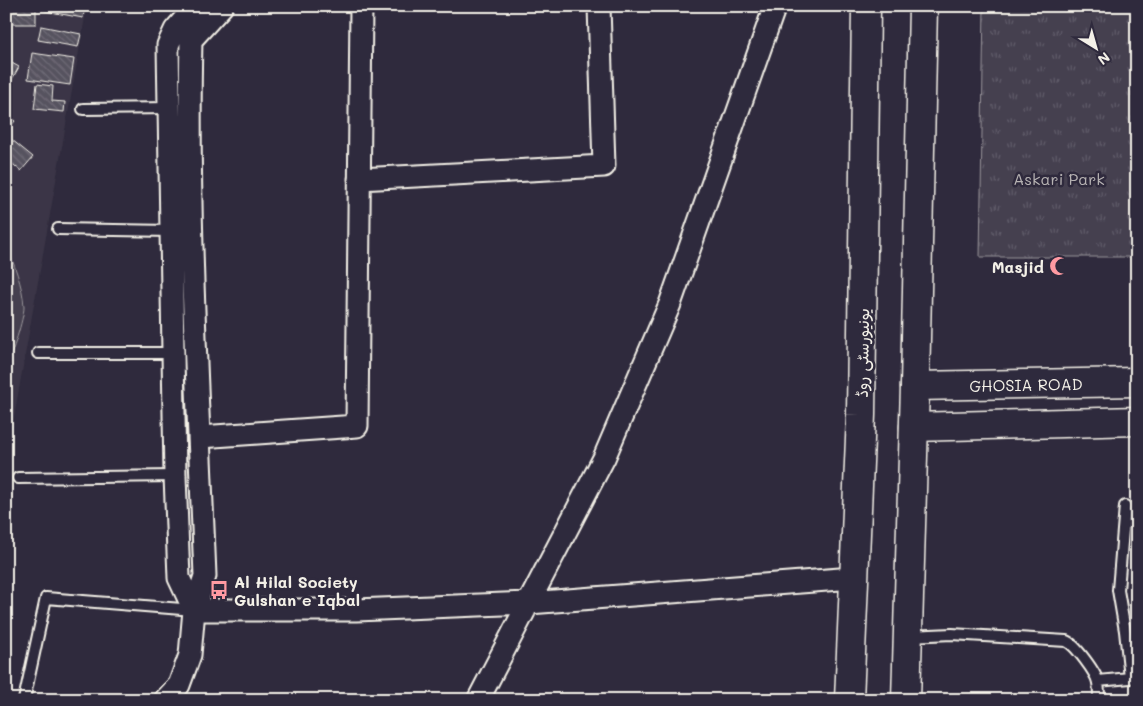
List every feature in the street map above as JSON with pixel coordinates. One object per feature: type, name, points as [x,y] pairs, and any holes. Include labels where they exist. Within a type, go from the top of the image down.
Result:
[{"type":"main road","name":"یونیورسٹی روڈ","points":[[849,700],[861,414],[866,6]]},
{"type":"main road","points":[[906,700],[923,6]]},
{"type":"main road","name":"GHOSIA ROAD","points":[[915,386],[1137,382]]},
{"type":"main road","points":[[914,427],[1137,421]]},
{"type":"street","points":[[165,700],[179,685],[190,655],[194,610],[205,576],[197,351],[179,107],[168,45],[175,30],[196,6]]},
{"type":"street","points":[[194,610],[179,578],[172,353],[171,231],[179,107],[191,40],[222,6]]},
{"type":"street","points":[[200,437],[356,426],[361,6]]},
{"type":"street","points":[[359,180],[604,166],[599,6]]},
{"type":"street","points":[[478,700],[604,458],[666,313],[775,6]]},
{"type":"street","points":[[194,610],[356,610],[529,603],[853,578]]},
{"type":"lane","points":[[83,109],[179,107]]},
{"type":"lane","points":[[58,229],[171,231]]},
{"type":"lane","points":[[38,353],[172,353],[197,351]]},
{"type":"lane","points":[[18,478],[175,476]]},
{"type":"lane","points":[[1098,681],[1130,678],[1118,590],[1125,506]]},
{"type":"lane","points":[[24,700],[46,598],[194,610]]},
{"type":"lane","points":[[908,636],[952,634],[1070,642],[1085,660],[1098,681],[1099,700]]},
{"type":"shaded area","points":[[6,6],[87,6],[6,462]]},
{"type":"green space","name":"Askari Park","points":[[984,6],[1137,6],[1137,257],[980,257]]},
{"type":"green space","points":[[6,243],[20,282],[24,307],[17,337],[6,366]]},
{"type":"building","points":[[8,6],[36,6],[36,24],[8,24]]},
{"type":"building","points":[[45,6],[85,6],[83,18],[45,11]]},
{"type":"building","points":[[41,26],[81,34],[78,47],[38,40]]},
{"type":"building","points":[[32,53],[74,59],[70,85],[28,79]]},
{"type":"building","points":[[10,62],[19,67],[11,81],[6,78],[6,70]]},
{"type":"building","points":[[37,84],[53,86],[52,101],[65,102],[64,112],[34,109]]},
{"type":"building","points":[[6,115],[15,121],[6,132]]},
{"type":"building","points":[[6,135],[33,157],[21,171],[6,159]]},
{"type":"place","name":"Masjid","points":[[1059,266]]},
{"type":"place","name":"Al Hilal Society Gulshan e Iqbal","points":[[219,590]]}]
